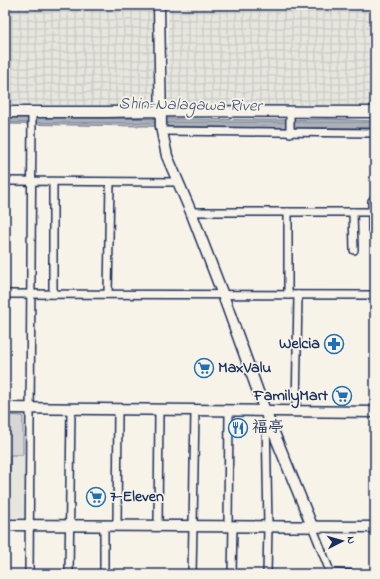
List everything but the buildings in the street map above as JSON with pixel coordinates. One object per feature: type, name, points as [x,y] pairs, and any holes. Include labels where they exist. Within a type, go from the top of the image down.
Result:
[{"type":"street","points":[[158,5],[161,129],[167,156],[223,295],[266,411],[331,573],[352,574]]},
{"type":"street","points":[[5,112],[375,112]]},
{"type":"street","points":[[29,574],[32,112]]},
{"type":"street","points":[[290,112],[290,132]]},
{"type":"street","points":[[161,129],[375,133]]},
{"type":"street","points":[[5,181],[178,182]]},
{"type":"street","points":[[53,182],[53,294]]},
{"type":"street","points":[[108,294],[110,182]]},
{"type":"street","points":[[372,201],[372,230]]},
{"type":"street","points":[[190,212],[373,212]]},
{"type":"street","points":[[288,212],[288,295]]},
{"type":"street","points":[[354,212],[354,250]]},
{"type":"street","points":[[5,294],[375,295]]},
{"type":"street","points":[[296,411],[298,295]]},
{"type":"street","points":[[5,408],[375,412]]},
{"type":"street","points":[[68,574],[71,408]]},
{"type":"street","points":[[117,526],[118,409]]},
{"type":"street","points":[[158,526],[159,410]]},
{"type":"street","points":[[192,574],[195,410]]},
{"type":"street","points":[[229,411],[232,574]]},
{"type":"street","points":[[266,411],[268,526],[266,574]]},
{"type":"street","points":[[5,525],[375,527]]},
{"type":"street","points":[[104,526],[104,574]]},
{"type":"shaded area","points":[[5,5],[156,5],[156,106],[5,105]]},
{"type":"shaded area","points":[[168,5],[375,5],[375,105],[171,105],[168,102]]},
{"type":"shaded area","points":[[5,117],[271,120],[329,119],[375,121],[375,128],[5,124]]},
{"type":"shaded area","points":[[5,413],[28,413],[28,515],[24,518],[5,517]]},
{"type":"shaded area","points":[[5,415],[23,416],[23,455],[10,455],[9,504],[5,504]]},
{"type":"place","name":"Welcia","points":[[334,344]]},
{"type":"place","name":"MaxValu","points":[[204,368]]},
{"type":"place","name":"FamilyMart","points":[[342,396]]},
{"type":"place","name":"福亭","points":[[238,428]]},
{"type":"place","name":"7-Eleven","points":[[96,497]]},
{"type":"water label","name":"Shin-Nalagawa River","points":[[190,105]]}]
